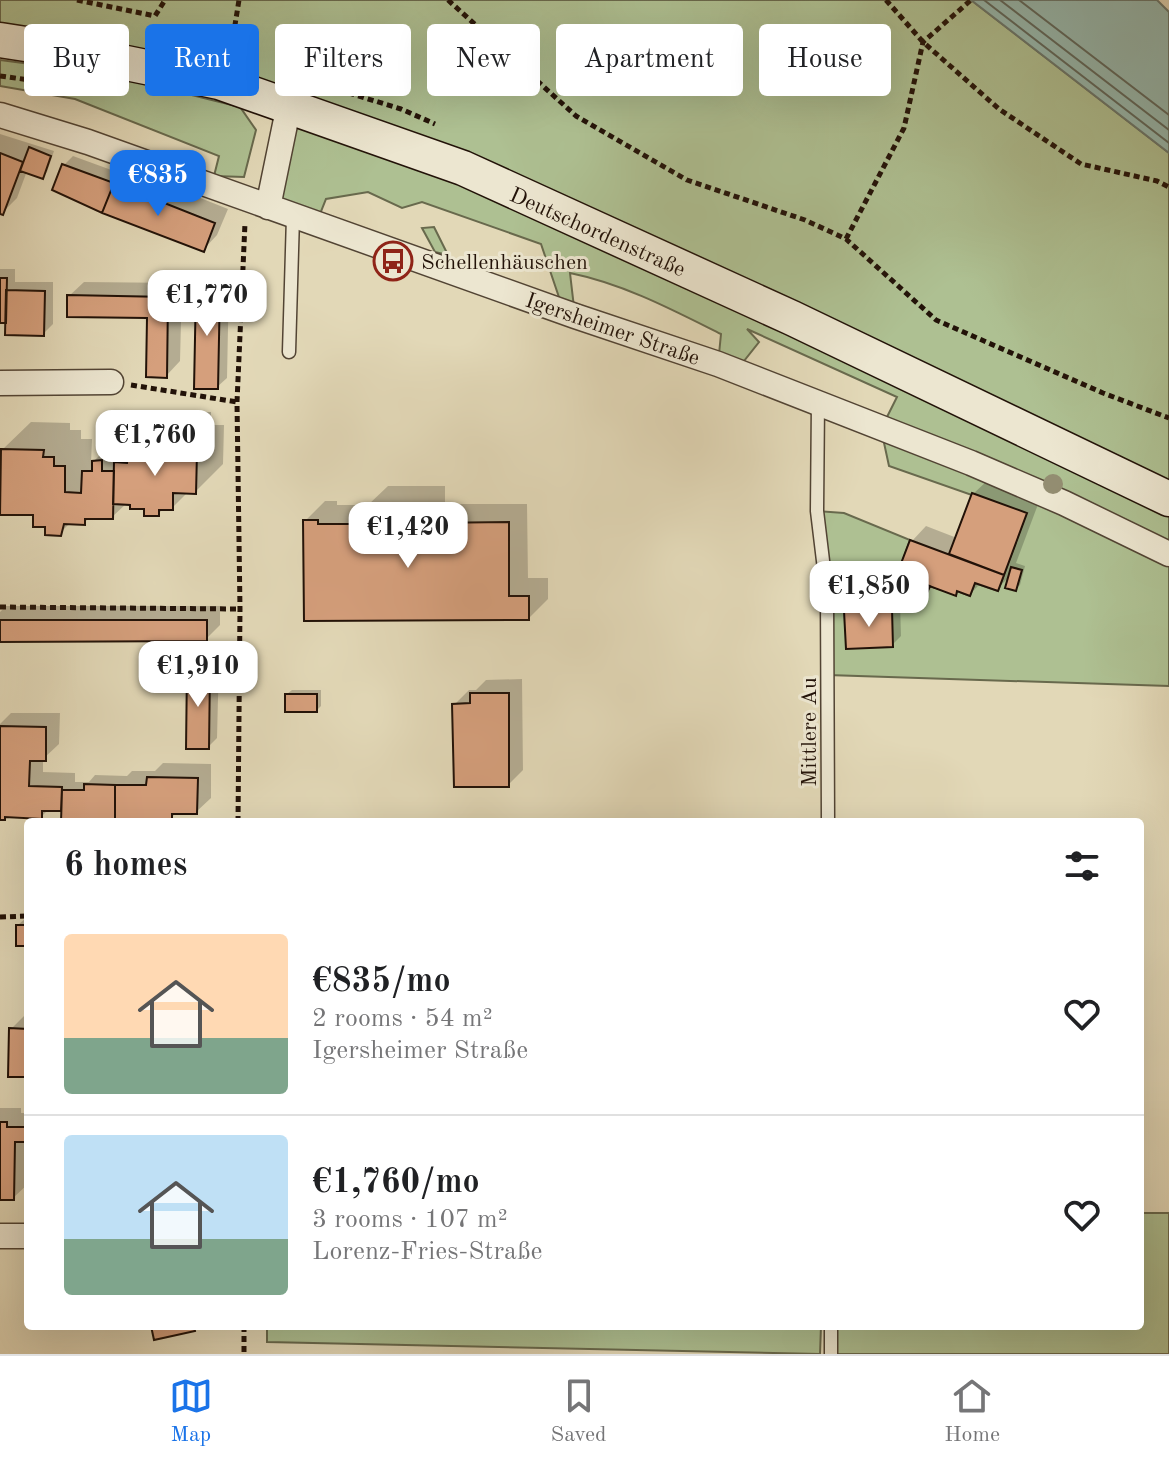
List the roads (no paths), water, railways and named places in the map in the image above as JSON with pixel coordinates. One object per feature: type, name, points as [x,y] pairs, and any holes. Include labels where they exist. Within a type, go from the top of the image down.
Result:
[{"type":"street","name":"Deutschordenstraße","points":[[0,40],[219,82],[463,168],[792,318],[1169,499]]},
{"type":"street","points":[[257,203],[289,105]]},
{"type":"street","name":"Igersheimer Straße","points":[[0,115],[88,142],[293,217],[707,360],[1011,480],[1169,554]]},
{"type":"street","points":[[0,383],[111,382]]},
{"type":"street","points":[[0,1236],[24,1236]]},
{"type":"lane","points":[[289,352],[293,217]]},
{"type":"lane","name":"Mittlere Au","points":[[818,402],[817,511],[827,594],[828,818]]},
{"type":"lane","points":[[831,1330],[831,1354]]},
{"type":"water","points":[[971,0],[1157,0],[1169,12],[1169,153]]},
{"type":"place","name":"Schellenhäuschen","points":[[393,261]]}]
